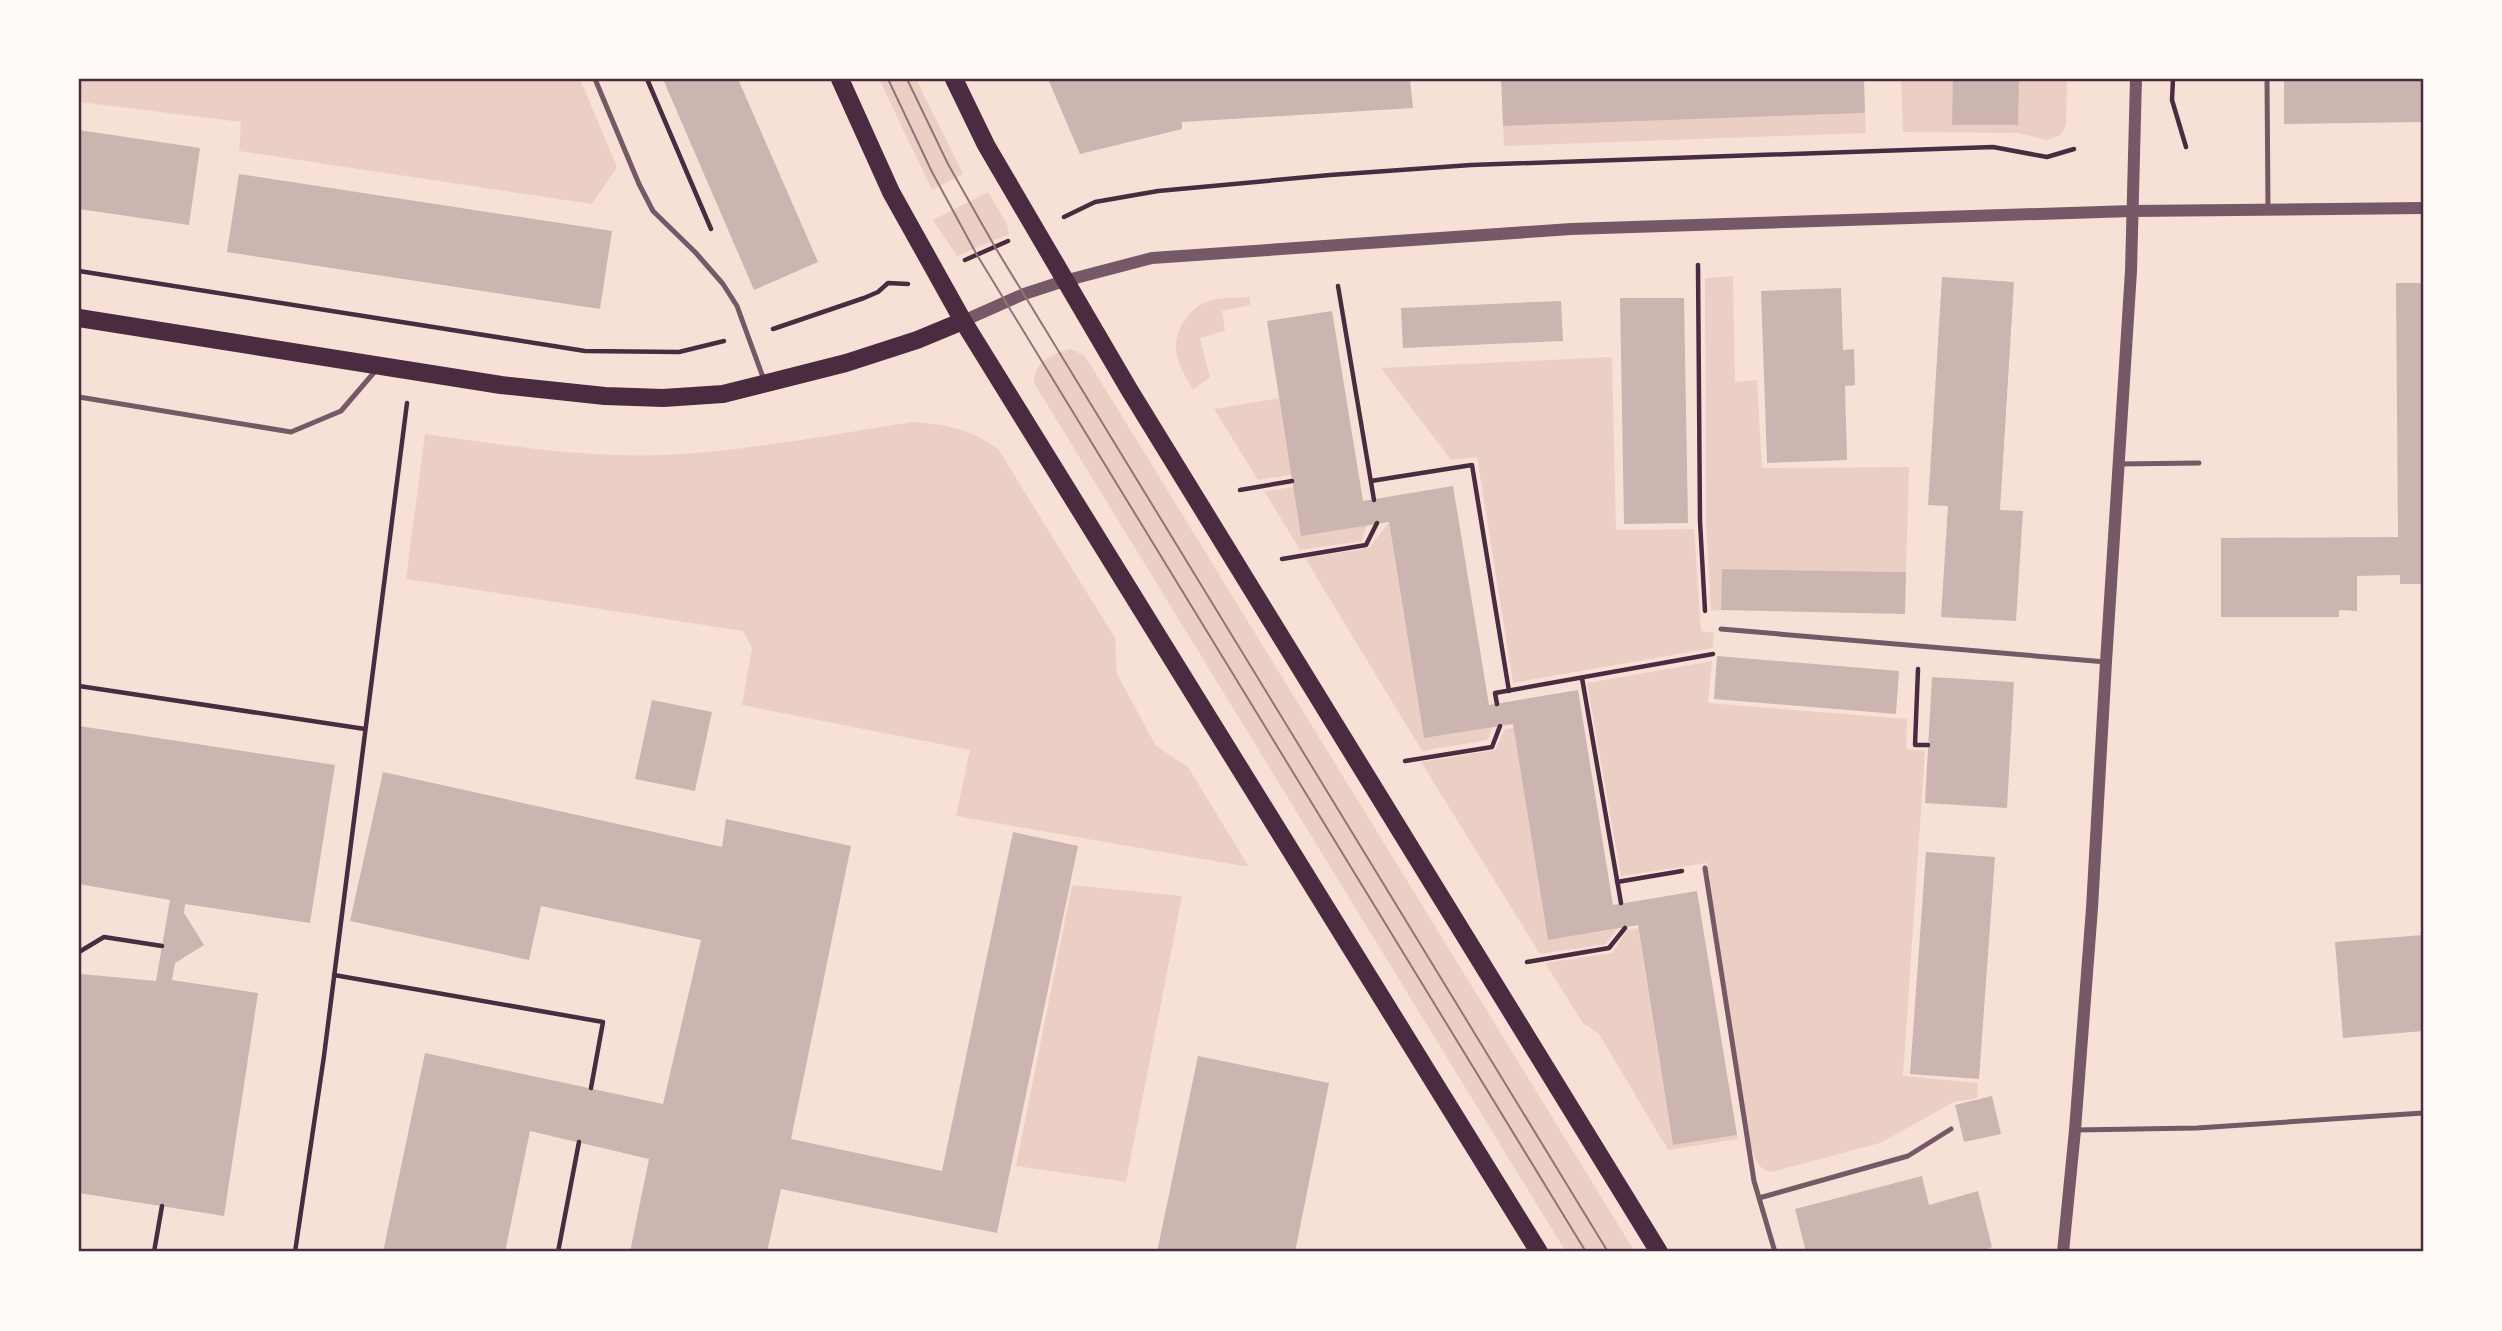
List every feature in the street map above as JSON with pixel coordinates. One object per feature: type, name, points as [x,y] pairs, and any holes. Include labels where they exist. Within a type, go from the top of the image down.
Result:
[{"type":"main road","points":[[840,79],[891,192],[963,321],[1539,1252]]},
{"type":"main road","points":[[954,79],[986,145],[1064,281],[1659,1252]]},
{"type":"main road","points":[[79,318],[501,385],[606,396],[663,398],[723,394],[846,363],[917,340],[963,321]]},
{"type":"street","points":[[2063,1252],[2091,922],[2131,271],[2136,79]]},
{"type":"street","points":[[963,321],[1024,294],[1122,264],[1152,258],[1612,228],[2131,211],[2423,208]]},
{"type":"lane","points":[[595,79],[653,211],[723,284],[737,306],[766,383]]},
{"type":"lane","points":[[2267,79],[2268,211]]},
{"type":"lane","points":[[79,397],[291,432],[341,411],[379,367]]},
{"type":"lane","points":[[2118,464],[2199,463]]},
{"type":"lane","points":[[1721,629],[2106,662]]},
{"type":"lane","points":[[1705,868],[1754,1181],[1775,1252]]},
{"type":"lane","points":[[2075,1130],[2197,1128],[2423,1113]]},
{"type":"lane","points":[[1759,1198],[1908,1156],[1951,1129]]},
{"type":"path","points":[[647,79],[713,233]]},
{"type":"path","points":[[2173,79],[2172,100],[2186,147]]},
{"type":"path","points":[[79,271],[585,351],[679,352],[780,328],[864,298],[878,292],[888,283],[905,285],[1095,202],[1198,186],[1471,165],[1993,148],[2047,157],[2074,149]]},
{"type":"path","points":[[1698,265],[1700,522],[1706,626],[1721,629]]},
{"type":"path","points":[[1339,286],[1374,500]]},
{"type":"path","points":[[295,1252],[406,422]]},
{"type":"path","points":[[1371,481],[1472,464],[1509,691]]},
{"type":"path","points":[[1240,490],[1292,481]]},
{"type":"path","points":[[1282,559],[1366,545],[1377,523]]},
{"type":"path","points":[[1918,647],[1915,745],[1928,745]]},
{"type":"path","points":[[1497,704],[1495,693],[1719,653]]},
{"type":"path","points":[[1582,678],[1621,904]]},
{"type":"path","points":[[79,686],[365,729]]},
{"type":"path","points":[[1405,761],[1492,747],[1500,726]]},
{"type":"path","points":[[1617,882],[1705,868]]},
{"type":"path","points":[[1527,962],[1609,948],[1625,928]]},
{"type":"path","points":[[79,952],[104,937],[162,946]]},
{"type":"path","points":[[334,975],[603,1022],[591,1088]]},
{"type":"path","points":[[558,1252],[579,1142]]},
{"type":"path","points":[[154,1252],[162,1206]]},
{"type":"shaded area","points":[[79,79],[580,79],[617,167],[592,204],[239,151],[241,122],[79,102]]},
{"type":"shaded area","points":[[879,79],[916,79],[963,174],[932,190]]},
{"type":"shaded area","points":[[1901,79],[1953,79],[1953,125],[2017,125],[2019,79],[2067,79],[2066,125],[2061,135],[2047,140],[2018,133],[1903,132]]},
{"type":"shaded area","points":[[1865,113],[1866,133],[1504,146],[1503,126]]},
{"type":"shaded area","points":[[988,192],[1007,224],[1009,234],[957,256],[933,220]]},
{"type":"shaded area","points":[[1733,276],[1735,382],[1757,380],[1762,468],[1909,467],[1906,572],[1723,569],[1721,610],[1711,611],[1706,524],[1705,278]]},
{"type":"shaded area","points":[[1250,297],[1250,305],[1222,311],[1225,331],[1200,338],[1210,377],[1193,390],[1176,352],[1181,326],[1191,312],[1206,302],[1222,298]]},
{"type":"shaded area","points":[[1071,349],[1085,356],[1635,1252],[1566,1252],[1034,383],[1037,369],[1045,360]]},
{"type":"shaded area","points":[[1612,357],[1616,530],[1694,529],[1701,631],[1714,633],[1713,648],[1513,683],[1477,457],[1451,460],[1381,368]]},
{"type":"shaded area","points":[[1279,398],[1292,475],[1258,480],[1214,409]]},
{"type":"shaded area","points":[[912,422],[957,429],[977,436],[998,449],[1115,638],[1117,674],[1156,746],[1188,767],[1249,867],[956,816],[970,750],[742,705],[752,648],[743,631],[406,579],[425,434],[574,453],[664,455],[757,446]]},
{"type":"shaded area","points":[[1294,487],[1367,525],[1362,541],[1300,550],[1264,491]]},
{"type":"shaded area","points":[[1389,522],[1424,738],[1492,727],[1488,740],[1422,751],[1305,558],[1369,548]]},
{"type":"shaded area","points":[[1712,661],[1708,703],[1907,719],[1906,749],[1925,751],[1903,1076],[1978,1083],[1977,1098],[1954,1102],[1880,1143],[1771,1172],[1759,1165],[1750,1143],[1707,863],[1621,876],[1587,683]]},
{"type":"shaded area","points":[[1514,728],[1548,940],[1617,929],[1606,944],[1540,954],[1421,762],[1495,750],[1505,729]]},
{"type":"shaded area","points":[[1072,885],[1182,896],[1126,1182],[1016,1166]]},
{"type":"shaded area","points":[[1638,928],[1673,1145],[1737,1135],[1738,1139],[1668,1150],[1599,1034],[1583,1023],[1545,963],[1612,953],[1627,930]]},
{"type":"building","points":[[663,79],[738,79],[818,262],[754,290]]},
{"type":"building","points":[[1048,79],[1410,79],[1413,108],[1182,122],[1182,129],[1080,154]]},
{"type":"building","points":[[1501,79],[1864,79],[1865,113],[1503,126]]},
{"type":"building","points":[[1953,79],[2019,79],[2018,125],[1952,125]]},
{"type":"building","points":[[2284,79],[2423,79],[2423,122],[2284,124]]},
{"type":"building","points":[[79,130],[200,148],[189,225],[79,209]]},
{"type":"building","points":[[239,174],[612,231],[600,309],[227,252]]},
{"type":"building","points":[[1942,277],[2014,282],[2000,510],[2023,511],[2016,621],[1941,617],[1948,506],[1928,505]]},
{"type":"building","points":[[2396,283],[2423,283],[2423,584],[2400,584],[2400,575],[2357,576],[2357,611],[2339,610],[2339,617],[2221,617],[2221,538],[2398,537]]},
{"type":"building","points":[[1841,288],[1843,350],[1854,349],[1855,385],[1845,386],[1847,460],[1767,463],[1761,291]]},
{"type":"building","points":[[1620,298],[1684,298],[1688,523],[1624,524]]},
{"type":"building","points":[[1561,301],[1563,341],[1403,348],[1401,308]]},
{"type":"building","points":[[1332,311],[1363,501],[1453,486],[1489,705],[1578,690],[1613,905],[1697,891],[1737,1135],[1673,1145],[1638,925],[1548,940],[1513,724],[1424,738],[1389,522],[1301,536],[1267,321]]},
{"type":"building","points":[[1722,569],[1906,572],[1905,614],[1721,610]]},
{"type":"building","points":[[1717,656],[1899,671],[1896,714],[1714,699]]},
{"type":"building","points":[[1932,677],[2014,682],[2007,808],[1925,803]]},
{"type":"building","points":[[652,700],[712,712],[695,791],[635,779]]},
{"type":"building","points":[[79,726],[335,765],[310,923],[185,904],[184,913],[204,945],[175,963],[172,980],[258,993],[224,1216],[79,1193],[81,974],[156,981],[170,900],[79,884]]},
{"type":"building","points":[[383,772],[722,847],[726,819],[851,846],[791,1139],[942,1171],[1013,832],[1078,846],[997,1233],[781,1189],[767,1252],[630,1252],[649,1159],[530,1131],[505,1252],[383,1252],[425,1053],[663,1104],[701,940],[541,906],[529,960],[350,921]]},
{"type":"building","points":[[1926,852],[1995,857],[1979,1079],[1910,1074]]},
{"type":"building","points":[[2423,935],[2423,1031],[2343,1038],[2335,942]]},
{"type":"building","points":[[1198,1056],[1329,1083],[1295,1252],[1157,1252]]},
{"type":"building","points":[[1992,1096],[2001,1134],[1964,1142],[1955,1105]]},
{"type":"building","points":[[1922,1176],[1929,1205],[1978,1191],[1992,1247],[1979,1252],[1806,1252],[1795,1209]]},
{"type":"tram line","points":[[888,79],[932,172],[977,255],[1586,1252]]},
{"type":"tram line","points":[[907,79],[948,164],[995,247],[1608,1252]]}]
